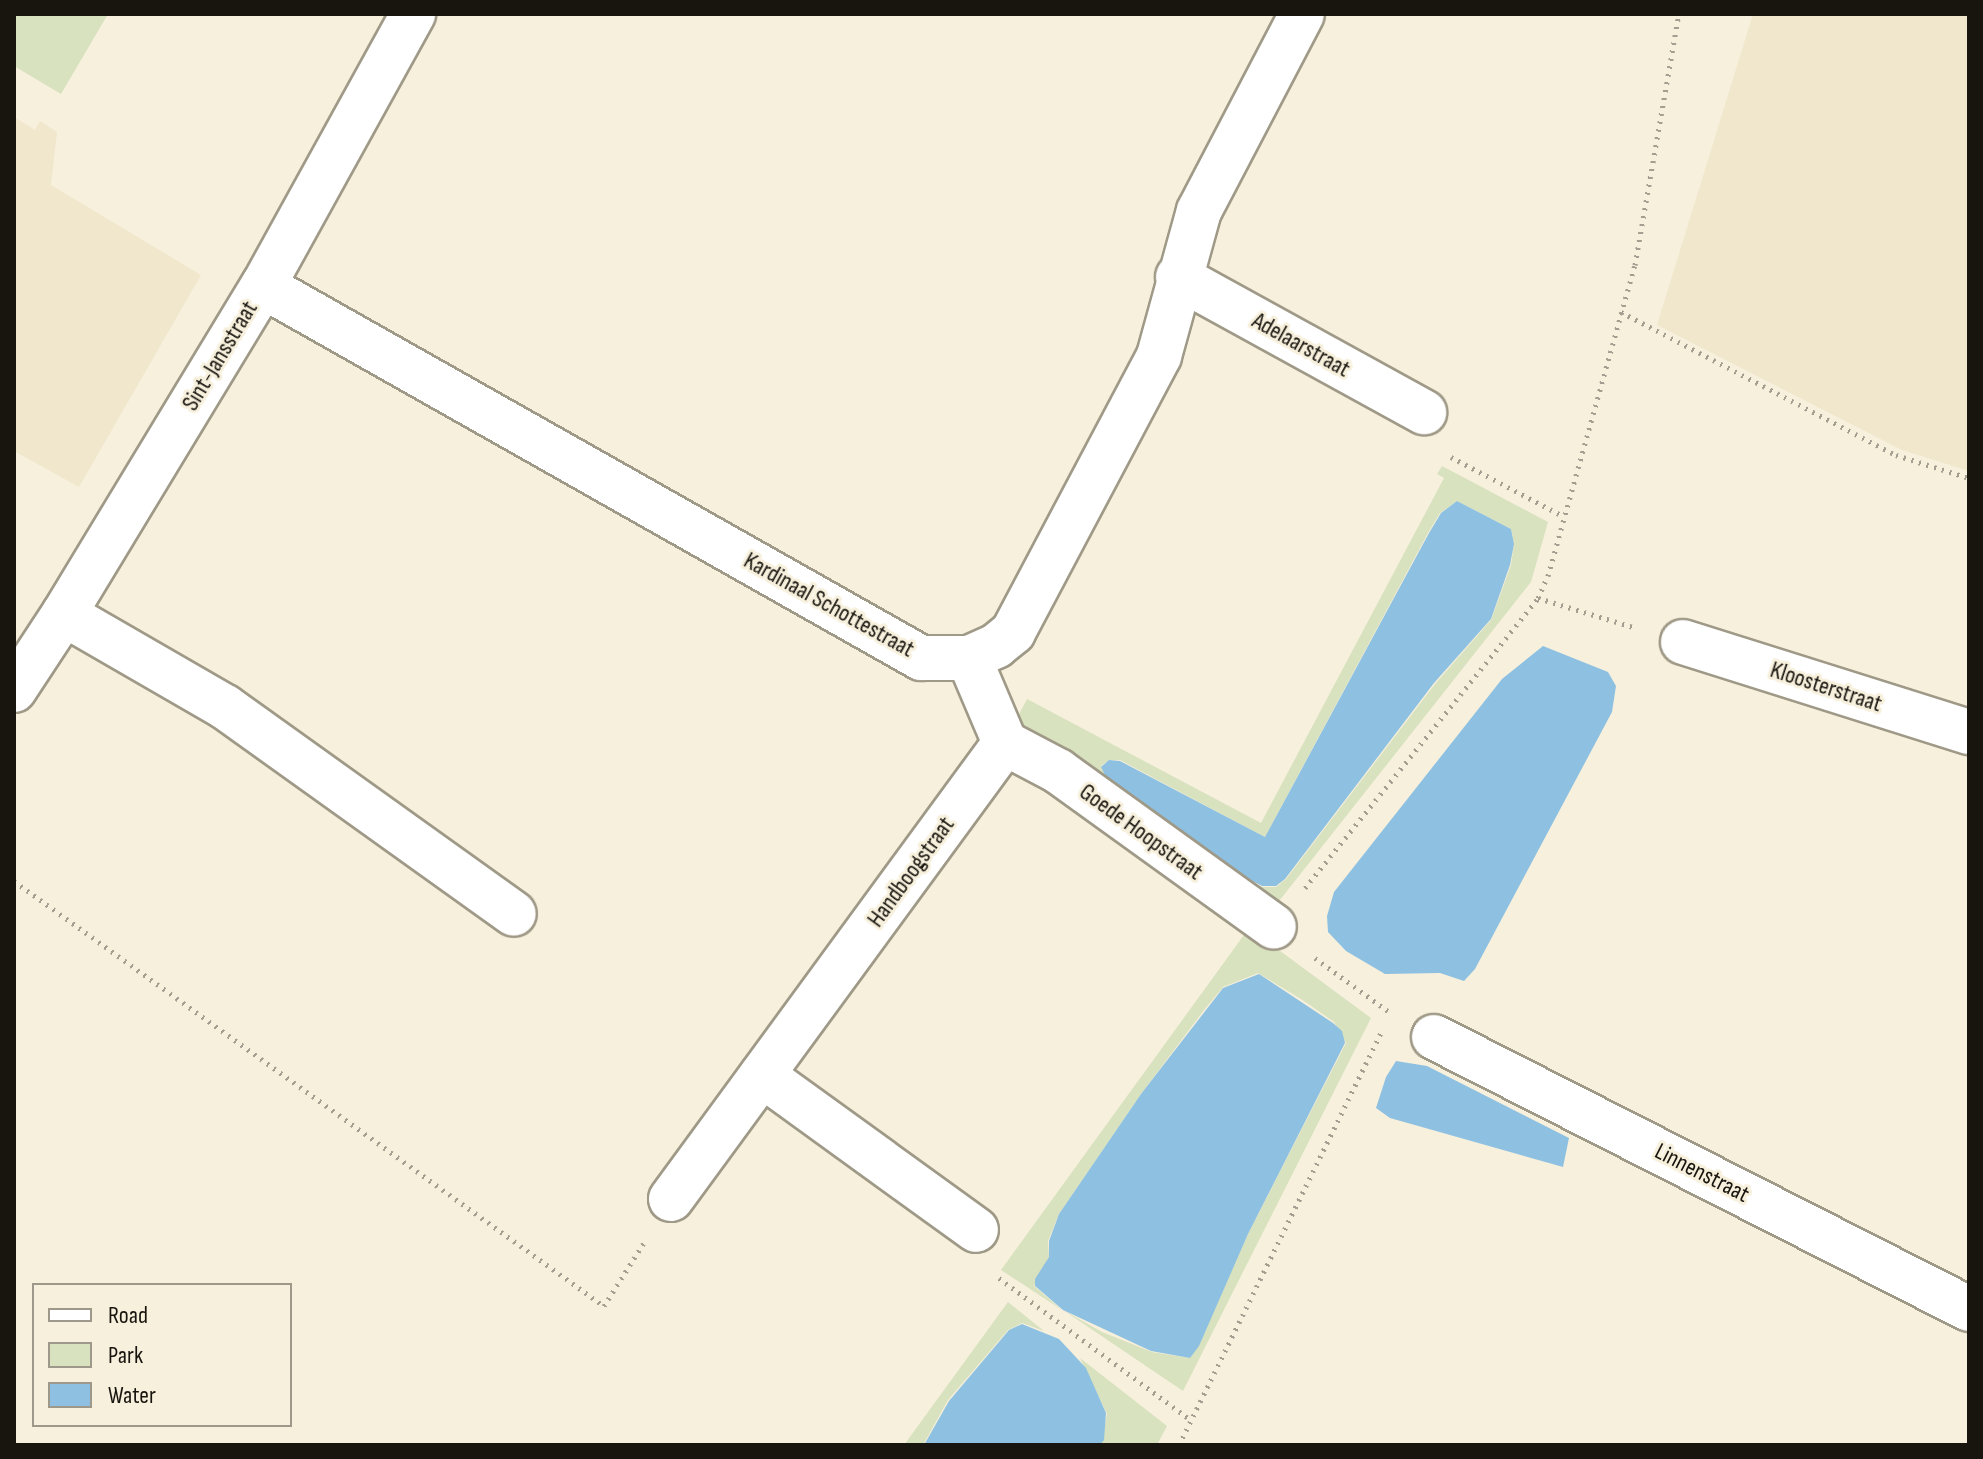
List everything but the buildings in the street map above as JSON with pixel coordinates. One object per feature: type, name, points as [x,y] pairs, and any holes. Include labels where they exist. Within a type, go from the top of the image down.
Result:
[{"type":"street","name":"Sint-Jansstraat","points":[[14,690],[64,614],[263,286],[413,14]]},
{"type":"street","name":"Kardinaal Schottestraat","points":[[263,286],[921,658],[969,658],[996,646],[1013,632],[1159,356],[1178,277],[1199,211],[1302,14]]},
{"type":"street","name":"Adelaarstraat","points":[[1178,277],[1424,412]]},
{"type":"street","points":[[64,614],[225,707],[514,914]]},
{"type":"street","name":"Kloosterstraat","points":[[1683,642],[1969,732]]},
{"type":"street","points":[[969,658],[1005,743]]},
{"type":"street","name":"Goede Hoopstraat","points":[[1005,743],[1058,771],[1274,927]]},
{"type":"street","name":"Handboogstraat","points":[[671,1199],[1005,743]]},
{"type":"street","name":"Linnenstraat","points":[[1434,1037],[1969,1309]]},
{"type":"street","points":[[762,1075],[976,1230]]},
{"type":"path","points":[[1179,1445],[1391,1012],[1274,927],[1538,598],[1548,576],[1635,265],[1679,14]]},
{"type":"path","points":[[1621,312],[1896,455],[1969,478]]},
{"type":"path","points":[[1424,412],[1432,447],[1563,516]]},
{"type":"path","points":[[1538,598],[1683,642]]},
{"type":"path","points":[[14,881],[604,1306],[671,1199]]},
{"type":"path","points":[[976,1230],[987,1269],[1191,1420]]},
{"type":"shaded area","points":[[1753,14],[1969,14],[1969,471],[1902,450],[1657,325]]},
{"type":"shaded area","points":[[14,117],[35,130],[40,121],[57,132],[51,185],[201,275],[79,487],[14,451]]},
{"type":"green space","points":[[14,14],[108,14],[61,94],[14,66]]},
{"type":"green space","points":[[1442,466],[1548,522],[1531,582],[1272,910],[1014,724],[1027,699],[1261,823],[1444,478],[1437,474]],"holes":[[[1457,501],[1511,529],[1514,544],[1511,565],[1491,620],[1435,684],[1286,879],[1276,887],[1262,887],[1242,877],[1108,781],[1101,766],[1109,760],[1120,760],[1265,837],[1440,513]]]},
{"type":"green space","points":[[1249,928],[1371,1018],[1183,1391],[1063,1310],[1102,1332],[1152,1352],[1190,1358],[1248,1234],[1346,1043],[1334,1022],[1304,1001],[1258,973],[1223,987],[1204,1010],[1141,1094],[1059,1214],[1048,1241],[1049,1257],[1034,1286],[1062,1310],[1001,1270]]},
{"type":"green space","points":[[1008,1302],[1044,1331],[1022,1323],[1008,1330],[948,1400],[923,1445],[904,1445]]},
{"type":"green space","points":[[1080,1358],[1167,1426],[1157,1445],[1101,1445],[1107,1414]]},
{"type":"water","points":[[1457,501],[1511,529],[1514,544],[1510,565],[1491,619],[1434,683],[1285,879],[1276,886],[1262,886],[1243,876],[1108,781],[1101,767],[1109,760],[1120,761],[1265,837],[1429,533],[1441,513]]},
{"type":"water","points":[[1543,646],[1608,672],[1616,686],[1612,712],[1475,969],[1464,981],[1440,973],[1385,974],[1346,951],[1328,932],[1327,916],[1334,892],[1502,679]]},
{"type":"water","points":[[1259,974],[1333,1023],[1342,1031],[1345,1043],[1248,1234],[1199,1346],[1190,1358],[1151,1351],[1063,1310],[1035,1286],[1035,1279],[1049,1257],[1049,1241],[1059,1214],[1141,1094],[1223,988]]},
{"type":"water","points":[[1396,1061],[1427,1066],[1569,1138],[1563,1167],[1390,1118],[1376,1108],[1386,1077]]},
{"type":"water","points":[[1022,1324],[1059,1339],[1086,1368],[1106,1413],[1104,1440],[1100,1445],[924,1445],[949,1401],[1009,1330]]}]
